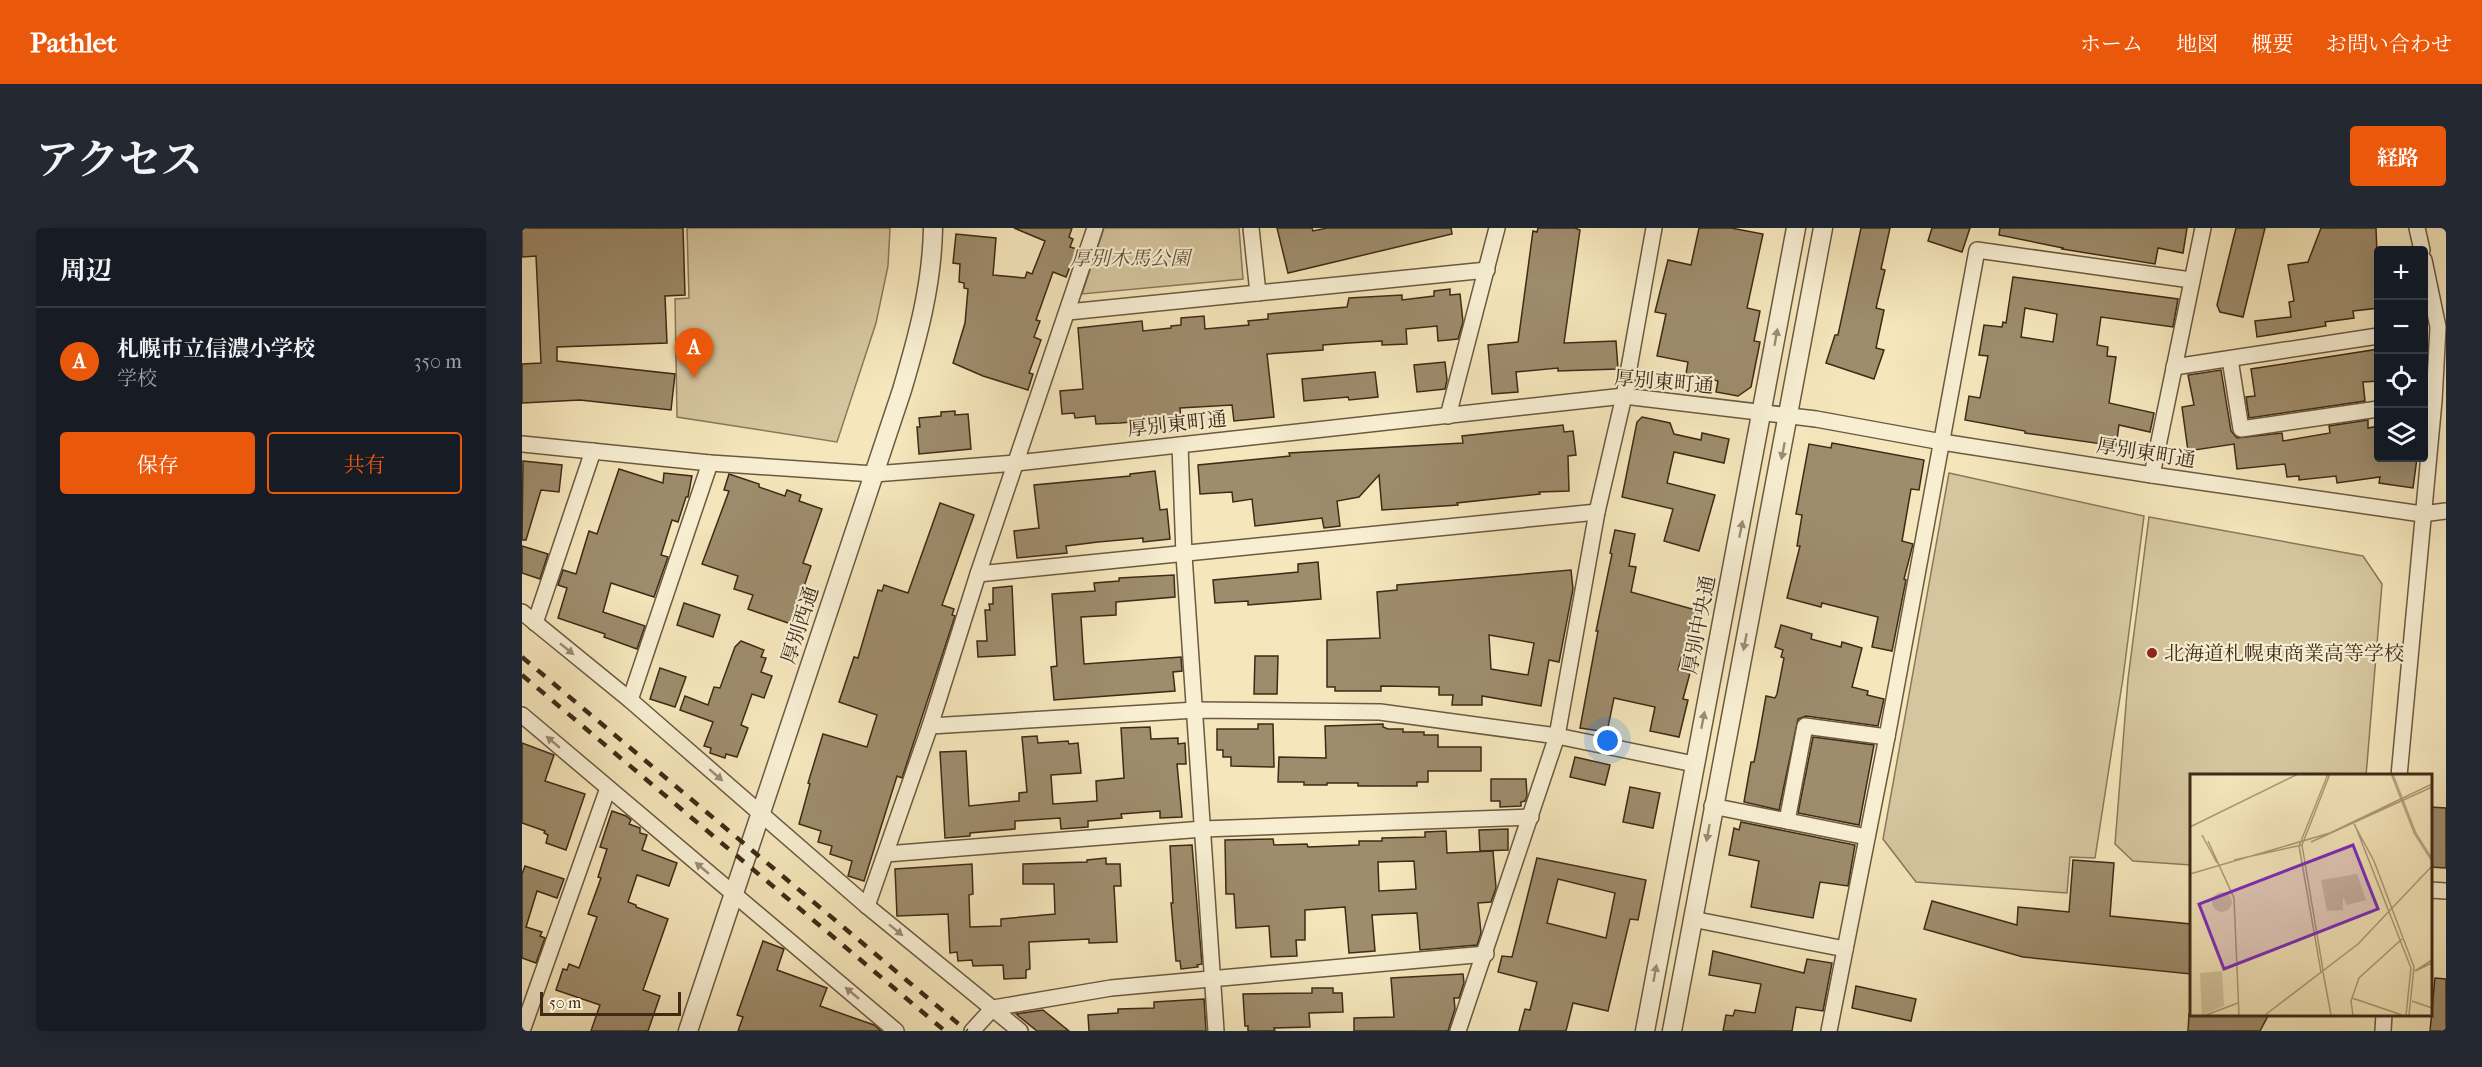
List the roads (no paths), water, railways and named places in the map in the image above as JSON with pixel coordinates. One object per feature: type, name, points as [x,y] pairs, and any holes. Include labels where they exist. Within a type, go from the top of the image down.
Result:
[{"type":"street","name":"厚別西通","points":[[688,1031],[902,390],[926,304],[932,260],[933,228]]},
{"type":"street","points":[[867,906],[930,726],[978,574],[1095,228]]},
{"type":"street","points":[[1251,228],[1258,293]]},
{"type":"street","points":[[1448,416],[1497,228]]},
{"type":"street","points":[[1458,1031],[1486,954],[1557,736],[1597,512],[1624,396],[1654,228]]},
{"type":"street","name":"厚別中央通","points":[[1645,1031],[1796,228]]},
{"type":"street","points":[[1672,1031],[1712,806],[1790,416],[1823,228]]},
{"type":"street","points":[[2152,475],[2203,228]]},
{"type":"street","points":[[2417,228],[2421,246]]},
{"type":"street","points":[[1829,1031],[1887,737],[1977,250],[2191,280]]},
{"type":"street","points":[[1068,312],[1486,270]]},
{"type":"street","points":[[2399,774],[2436,328],[2428,283]]},
{"type":"street","points":[[2174,367],[2374,337]]},
{"type":"street","points":[[2230,359],[2241,429],[2374,410]]},
{"type":"street","name":"厚別東町通","points":[[522,444],[710,463],[874,474],[1016,463],[1624,396],[1790,416],[2152,475],[2422,514],[2446,511]]},
{"type":"street","points":[[1180,445],[1184,555],[1216,1031]]},
{"type":"street","points":[[535,623],[593,451]]},
{"type":"street","points":[[630,700],[710,463]]},
{"type":"street","points":[[978,574],[1597,512]]},
{"type":"street","points":[[522,612],[630,700],[867,906],[1020,1031]]},
{"type":"street","points":[[930,726],[1196,710],[1380,712],[1557,736],[1694,764]]},
{"type":"street","points":[[522,715],[896,1031]]},
{"type":"street","points":[[1787,821],[1805,726],[1887,737]]},
{"type":"street","points":[[522,1031],[608,788]]},
{"type":"street","points":[[1712,806],[1867,837]]},
{"type":"street","points":[[886,854],[1203,829],[1531,817]]},
{"type":"street","points":[[2431,890],[2446,891]]},
{"type":"street","points":[[1692,919],[1845,949]]},
{"type":"street","points":[[972,1031],[993,1008],[1112,988],[1486,954]]},
{"type":"street","points":[[2383,1031],[2384,1016]]},
{"type":"railway","points":[[522,657],[967,1031]]},
{"type":"railway","points":[[522,675],[945,1031]]},
{"type":"place","name":"札幌市立信濃小学校","points":[[694,378]]},
{"type":"place","name":"北海道札幌東商業高等学校","points":[[2152,653]]},
{"type":"park label","name":"厚別木馬公園","points":[[1130,258]]}]
